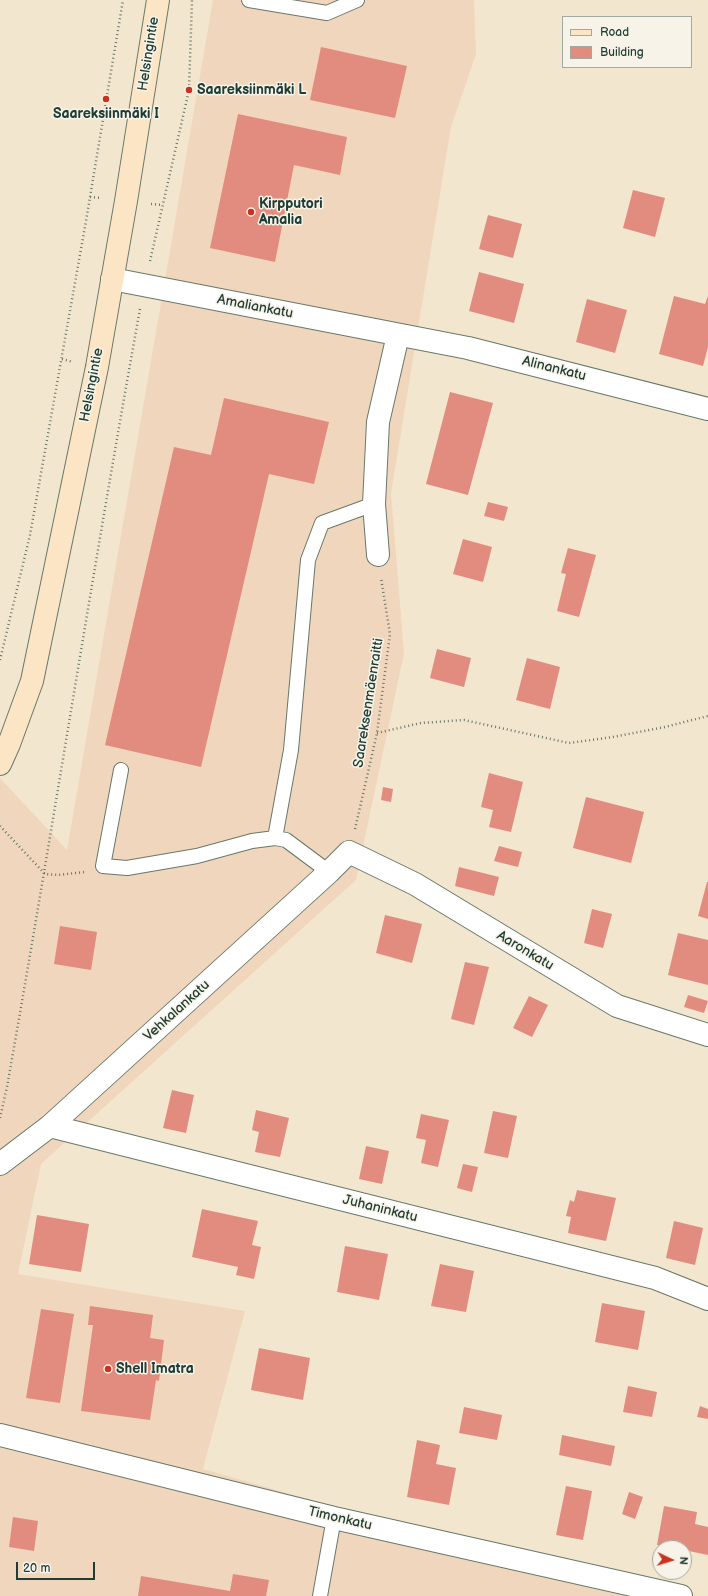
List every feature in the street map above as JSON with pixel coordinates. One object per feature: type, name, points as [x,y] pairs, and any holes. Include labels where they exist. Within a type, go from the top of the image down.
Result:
[{"type":"main road","name":"Helsingintie","points":[[0,764],[9,744],[32,681],[97,367],[126,201],[158,0]]},
{"type":"street","name":"Amaliankatu","points":[[112,279],[398,335]]},
{"type":"street","name":"Alinankatu","points":[[398,335],[468,348],[708,409]]},
{"type":"street","points":[[378,555],[374,504],[378,422],[398,335]]},
{"type":"street","name":"Vehkalankatu","points":[[0,1164],[50,1126],[329,872],[349,852]]},
{"type":"street","name":"Aaronkatu","points":[[349,852],[415,884],[617,1006],[708,1034]]},
{"type":"street","name":"Juhaninkatu","points":[[50,1126],[655,1278],[708,1299]]},
{"type":"street","name":"Timonkatu","points":[[0,1435],[334,1518],[681,1596]]},
{"type":"lane","points":[[249,0],[327,13],[358,0]]},
{"type":"lane","points":[[275,838],[291,750],[308,560],[322,523],[374,504]]},
{"type":"lane","points":[[121,770],[103,866],[127,868],[197,856],[252,841],[275,838],[286,840],[329,872]]},
{"type":"lane","points":[[320,1596],[334,1518]]},
{"type":"path","points":[[0,660],[32,520],[86,221],[123,0]]},
{"type":"path","points":[[0,1118],[9,1079],[45,874],[89,602],[144,286],[190,90],[192,0]]},
{"type":"path","name":"Saareksenmäenraitti","points":[[349,852],[377,733],[390,634],[378,555]]},
{"type":"path","points":[[377,733],[421,723],[464,720],[569,743],[614,737],[708,716]]},
{"type":"path","points":[[0,826],[45,874],[58,875],[87,871]]},
{"type":"shaded area","points":[[213,0],[474,0],[476,54],[451,127],[391,493],[404,653],[356,880],[41,1164],[18,1274],[245,1311],[203,1469],[646,1596],[0,1596],[0,778],[67,850]]},
{"type":"building","points":[[321,47],[407,66],[395,118],[310,100]]},
{"type":"building","name":"Kirpputori Amalia","points":[[238,114],[347,137],[340,175],[294,165],[275,262],[210,248]]},
{"type":"building","points":[[633,190],[665,198],[655,237],[623,228]]},
{"type":"building","points":[[488,215],[522,224],[513,258],[479,249]]},
{"type":"building","points":[[479,272],[524,284],[514,323],[469,311]]},
{"type":"building","points":[[674,296],[705,304],[708,296],[708,347],[703,366],[659,354]]},
{"type":"building","points":[[587,299],[627,310],[615,353],[576,342]]},
{"type":"building","points":[[450,392],[493,403],[468,495],[426,484]]},
{"type":"building","points":[[224,398],[329,422],[314,484],[269,474],[201,767],[105,745],[174,447],[211,455]]},
{"type":"building","points":[[488,502],[508,507],[504,521],[484,516]]},
{"type":"building","points":[[463,539],[492,547],[483,582],[453,574]]},
{"type":"building","points":[[568,548],[596,555],[579,617],[557,611],[566,574],[561,573]]},
{"type":"building","points":[[437,649],[471,658],[464,687],[430,678]]},
{"type":"building","points":[[527,658],[560,667],[550,709],[516,700]]},
{"type":"building","points":[[489,773],[523,782],[511,832],[489,827],[493,810],[481,807]]},
{"type":"building","points":[[383,787],[393,789],[391,802],[381,800]]},
{"type":"building","points":[[586,797],[644,812],[631,863],[573,848]]},
{"type":"building","points":[[499,846],[522,852],[518,867],[494,861]]},
{"type":"building","points":[[459,867],[499,877],[494,896],[455,886]]},
{"type":"building","points":[[708,882],[708,919],[698,916]]},
{"type":"building","points":[[592,909],[612,914],[603,948],[584,943]]},
{"type":"building","points":[[385,915],[422,924],[412,963],[376,953]]},
{"type":"building","points":[[60,926],[97,932],[91,970],[54,964]]},
{"type":"building","points":[[678,933],[708,940],[708,985],[668,975]]},
{"type":"building","points":[[465,962],[489,967],[474,1025],[451,1019]]},
{"type":"building","points":[[688,995],[708,1001],[704,1013],[684,1007]]},
{"type":"building","points":[[529,996],[548,1005],[532,1037],[513,1028]]},
{"type":"building","points":[[172,1090],[194,1095],[186,1133],[163,1128]]},
{"type":"building","points":[[256,1110],[289,1118],[280,1157],[255,1152],[259,1132],[252,1130]]},
{"type":"building","points":[[493,1111],[517,1116],[508,1158],[484,1153]]},
{"type":"building","points":[[421,1114],[449,1120],[438,1167],[421,1163],[426,1140],[416,1138]]},
{"type":"building","points":[[366,1146],[389,1151],[382,1184],[359,1179]]},
{"type":"building","points":[[463,1164],[478,1167],[472,1192],[457,1188]]},
{"type":"building","points":[[577,1190],[616,1198],[606,1241],[568,1233],[571,1217],[566,1216],[570,1200],[574,1202]]},
{"type":"building","points":[[202,1209],[258,1221],[252,1245],[261,1247],[254,1279],[236,1275],[238,1267],[192,1257]]},
{"type":"building","points":[[37,1215],[89,1224],[81,1272],[29,1264]]},
{"type":"building","points":[[674,1221],[703,1228],[695,1265],[666,1258]]},
{"type":"building","points":[[345,1246],[388,1254],[379,1300],[337,1292]]},
{"type":"building","points":[[440,1264],[474,1271],[466,1312],[431,1306]]},
{"type":"building","points":[[602,1303],[645,1311],[638,1350],[595,1342]]},
{"type":"building","points":[[90,1306],[153,1315],[150,1338],[164,1340],[159,1381],[156,1380],[150,1420],[81,1411],[93,1325],[88,1325]]},
{"type":"building","points":[[41,1309],[74,1314],[60,1403],[26,1398]]},
{"type":"building","points":[[259,1348],[310,1358],[303,1400],[251,1390]]},
{"type":"building","points":[[628,1386],[657,1392],[652,1417],[623,1412]]},
{"type":"building","points":[[700,1406],[708,1409],[708,1419],[697,1417]]},
{"type":"building","points":[[464,1407],[502,1415],[497,1440],[459,1433]]},
{"type":"building","points":[[562,1435],[615,1446],[611,1466],[559,1455]]},
{"type":"building","points":[[417,1440],[440,1445],[436,1464],[456,1468],[449,1505],[407,1497]]},
{"type":"building","points":[[566,1486],[592,1491],[583,1540],[556,1535]]},
{"type":"building","points":[[629,1492],[643,1497],[635,1519],[622,1514]]},
{"type":"building","points":[[664,1506],[697,1512],[695,1524],[708,1527],[708,1555],[692,1552],[692,1540],[658,1540]]},
{"type":"building","points":[[13,1517],[38,1521],[34,1551],[9,1547]]},
{"type":"building","points":[[233,1574],[269,1580],[266,1596],[138,1596],[141,1576],[230,1591]]},
{"type":"place","name":"Saareksiinmäki L","points":[[189,90]]},
{"type":"place","name":"Saareksiinmäki I","points":[[106,99]]},
{"type":"place","name":"Kirpputori Amalia","points":[[251,212]]},
{"type":"place","name":"Shell Imatra","points":[[108,1369]]}]
